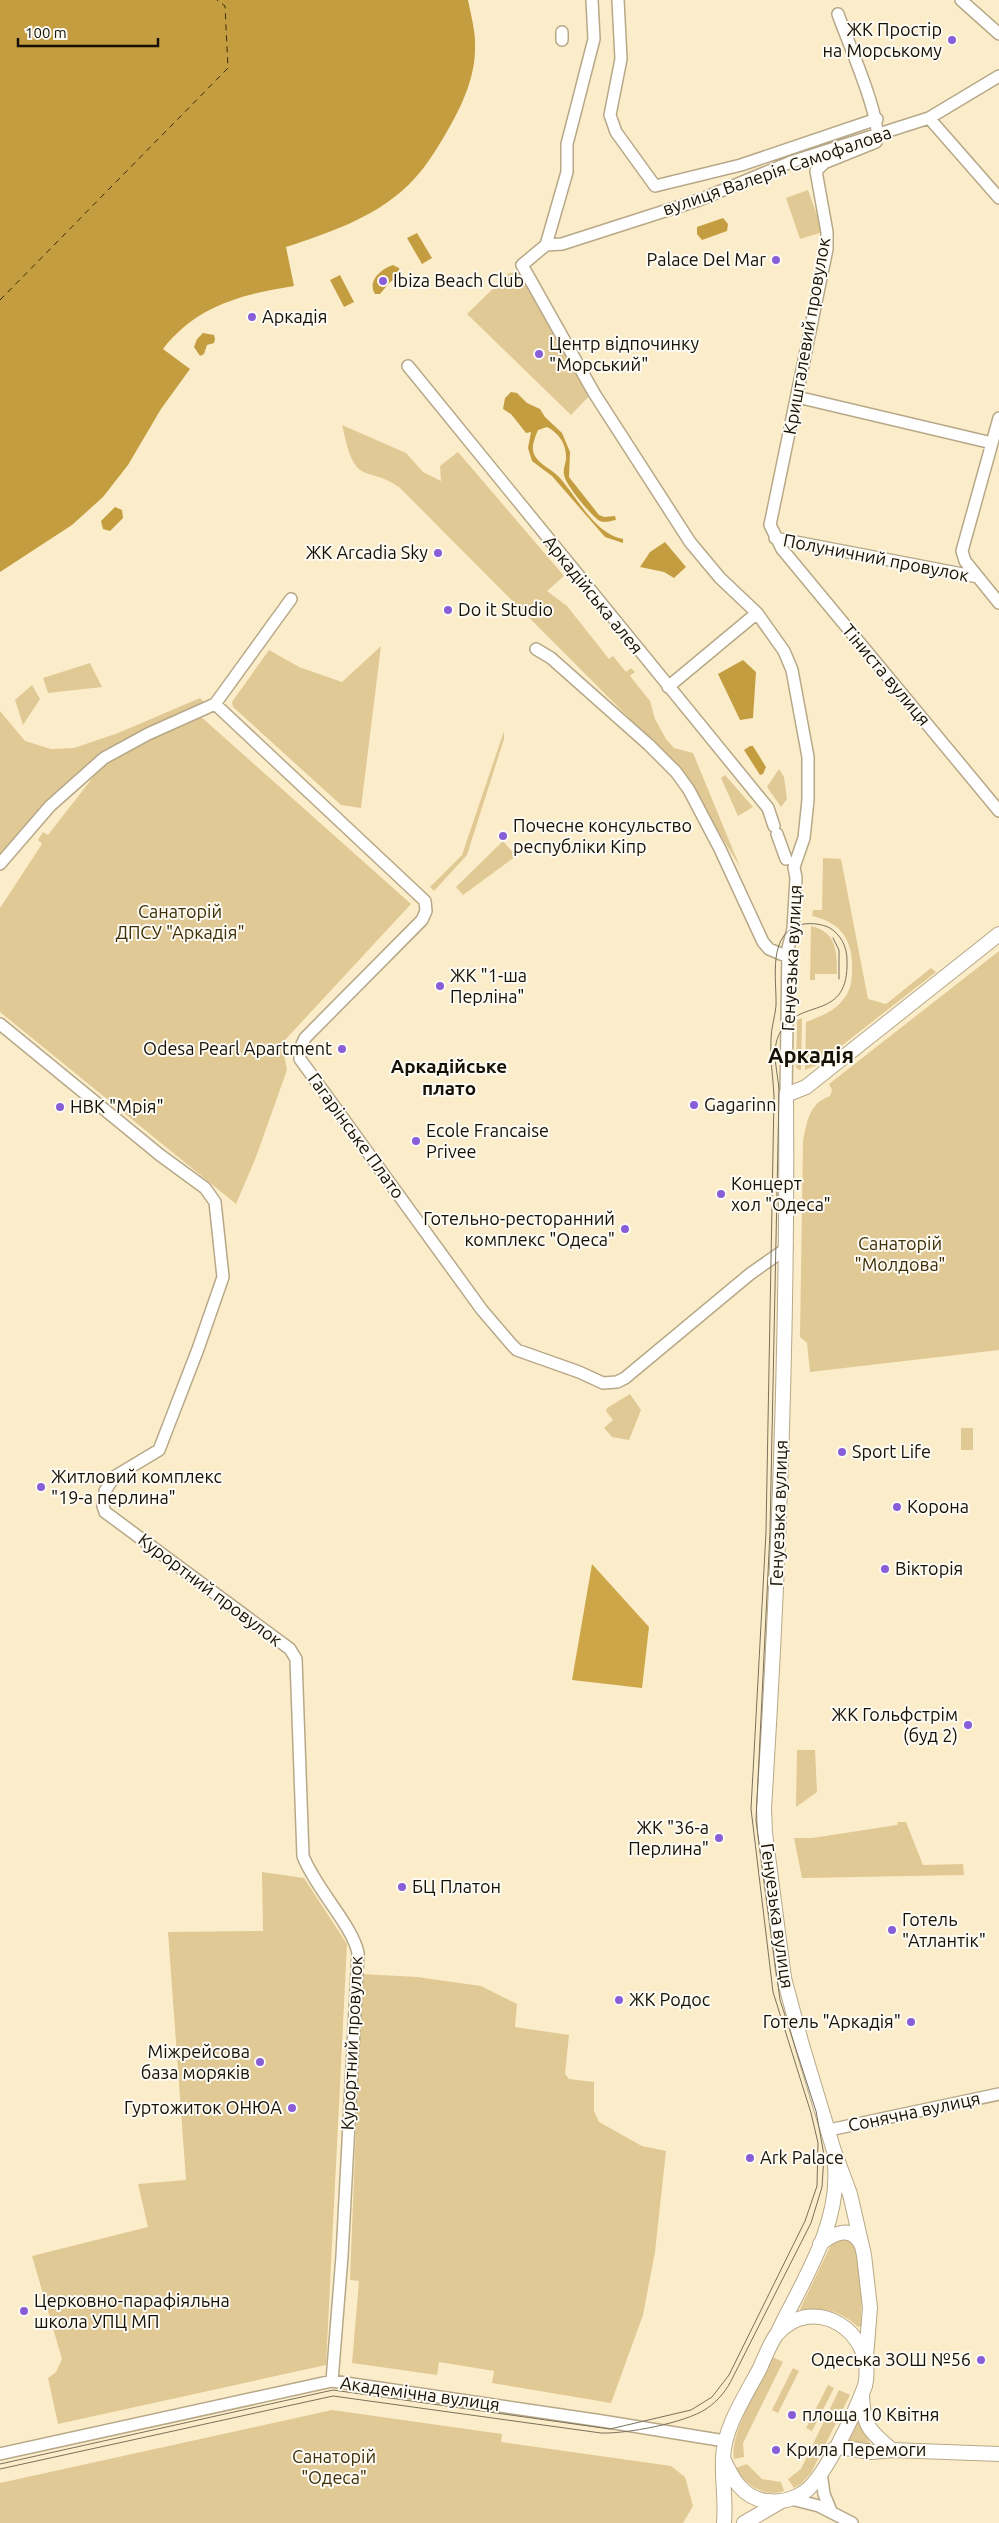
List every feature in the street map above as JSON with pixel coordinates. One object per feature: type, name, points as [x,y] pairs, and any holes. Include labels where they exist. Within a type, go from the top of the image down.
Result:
[{"type":"main road","points":[[786,1095],[806,1087],[999,934]]},
{"type":"main road","name":"Генуезька вулиця","points":[[786,1095],[787,1248],[780,1536],[765,1824],[784,1978],[834,2151],[850,2194],[864,2254],[870,2308],[866,2357]]},
{"type":"main road","name":"Генуезька вулиця","points":[[777,2335],[820,2244],[834,2207],[836,2188],[834,2151]]},
{"type":"main road","points":[[820,2244],[836,2233],[849,2232],[859,2241],[864,2254]]},
{"type":"main road","points":[[724,2523],[723,2458],[725,2441],[733,2420],[777,2335],[793,2323],[813,2318],[823,2318],[838,2323],[857,2339],[866,2357],[867,2377],[862,2394],[821,2472],[807,2490],[744,2523]]},
{"type":"main road","points":[[862,2394],[866,2425],[874,2436],[892,2450]]},
{"type":"main road","points":[[834,2449],[847,2447],[871,2452],[892,2450],[999,2454]]},
{"type":"main road","points":[[723,2458],[732,2478],[743,2491],[765,2501],[786,2500]]},
{"type":"street","points":[[592,0],[594,39],[568,144],[567,172],[546,245],[522,265],[594,393],[690,542],[720,578],[757,613],[784,651],[792,670],[808,757],[808,800],[804,838],[790,863]]},
{"type":"street","points":[[618,0],[621,59],[610,115],[612,125],[655,186],[741,165],[877,119]]},
{"type":"street","points":[[961,0],[999,34]]},
{"type":"street","points":[[838,14],[877,119],[877,139]]},
{"type":"street","name":"вулиця Валерія Самофалова","points":[[546,245],[562,244],[698,200],[791,162],[877,139],[929,118],[999,76]]},
{"type":"street","points":[[929,118],[999,198]]},
{"type":"street","name":"Кришталевий провулок","points":[[775,538],[770,525],[827,250],[827,232],[816,171],[824,163],[877,139]]},
{"type":"street","name":"Аркадійська алея","points":[[408,366],[768,808],[790,863]]},
{"type":"street","points":[[797,397],[992,443]]},
{"type":"street","points":[[999,418],[962,551],[965,561],[999,603]]},
{"type":"street","name":"Полуничний провулок","points":[[775,538],[978,577]]},
{"type":"street","name":"Тіниста вулиця","points":[[775,538],[999,812]]},
{"type":"street","points":[[0,864],[50,806],[104,758],[148,734],[215,704],[291,599]]},
{"type":"street","points":[[668,687],[757,613]]},
{"type":"street","points":[[536,650],[551,658],[649,745],[676,772],[690,790],[720,848],[763,942],[769,949],[788,952]]},
{"type":"street","name":"Гагарінське Плато","points":[[215,704],[425,901],[426,911],[422,920],[305,1038],[300,1049],[300,1059],[482,1310],[517,1350],[579,1372],[596,1381],[604,1383],[617,1382],[625,1378],[750,1274],[787,1248]]},
{"type":"street","name":"Генуезька вулиця","points":[[786,1095],[788,952],[794,912],[796,878],[790,863]]},
{"type":"street","name":"Курортний провулок","points":[[0,1024],[49,1062],[160,1155],[205,1188],[215,1202],[223,1276],[198,1349],[159,1450],[114,1477],[105,1491],[103,1506],[105,1512],[290,1649],[296,1659],[304,1856],[317,1885],[354,1940],[358,1953],[342,2256],[332,2381]]},
{"type":"street","name":"Сонячна вулиця","points":[[829,2130],[999,2094]]},
{"type":"street","name":"Академічна вулиця","points":[[0,2454],[332,2381],[592,2419],[725,2441]]},
{"type":"street","points":[[821,2472],[824,2494],[831,2511]]},
{"type":"street","points":[[786,2500],[806,2501],[831,2511],[852,2523]]},
{"type":"green space","points":[[808,190],[823,232],[800,239],[786,198]]},
{"type":"green space","name":"Центр відпочинку \"Морський\"","points":[[524,271],[592,393],[571,415],[467,314],[509,273]]},
{"type":"green space","points":[[342,425],[406,453],[423,472],[441,481],[440,466],[458,452],[564,576],[547,591],[567,606],[609,659],[613,656],[626,672],[631,668],[635,672],[630,676],[650,701],[655,719],[666,739],[674,748],[693,753],[740,867],[688,782],[670,759],[399,487],[360,470],[349,452]]},
{"type":"green space","points":[[381,646],[361,808],[341,805],[233,707],[232,702],[269,650],[299,667],[342,682]]},
{"type":"green space","points":[[90,663],[102,687],[48,693],[43,678]]},
{"type":"green space","points":[[32,685],[40,699],[23,725],[15,700]]},
{"type":"green space","points":[[200,698],[207,705],[102,755],[0,855],[0,711],[25,741],[51,749],[74,748],[118,733]]},
{"type":"green space","name":"Санаторій ДПСУ \"Аркадія\"","points":[[199,715],[411,904],[285,1040],[284,1054],[287,1070],[256,1157],[236,1204],[0,1012],[0,908],[42,844],[38,840],[43,832],[48,835],[97,772],[97,767]]},
{"type":"green space","points":[[504,731],[504,739],[467,855],[434,891],[430,887],[462,855]]},
{"type":"green space","points":[[779,769],[784,777],[787,799],[781,807],[767,787]]},
{"type":"green space","points":[[725,775],[753,807],[738,816],[721,778]]},
{"type":"green space","points":[[503,841],[516,856],[463,895],[456,887]]},
{"type":"green space","points":[[823,858],[841,859],[868,999],[886,1004],[931,968],[936,972],[817,1065],[805,1070],[806,1022],[826,1014],[838,1005],[847,993],[852,977],[852,958],[843,934],[830,923],[812,916],[813,910],[822,910]]},
{"type":"green space","points":[[811,926],[820,929],[831,938],[836,951],[837,974],[815,974],[815,980],[810,980]]},
{"type":"green space","name":"Санаторій \"Молдова\"","points":[[999,951],[999,1350],[810,1372],[807,1343],[800,1337],[803,1141],[810,1114],[817,1103],[830,1096],[832,1090],[829,1084]]},
{"type":"green space","points":[[802,1018],[801,1070],[799,1070],[796,1067],[797,1020]]},
{"type":"green space","points":[[630,1394],[641,1410],[629,1440],[612,1437],[604,1428],[613,1420],[606,1411],[607,1408]]},
{"type":"green space","points":[[961,1428],[973,1428],[973,1450],[961,1450]]},
{"type":"green space","points":[[797,1750],[815,1750],[817,1792],[796,1807]]},
{"type":"green space","points":[[898,1822],[906,1822],[923,1865],[963,1864],[964,1875],[802,1878],[794,1838],[812,1838],[897,1825]]},
{"type":"green space","name":"Міжрейсова база моряків","points":[[262,1872],[304,1878],[347,1944],[326,2365],[58,2424],[48,2378],[56,2372],[62,2359],[32,2256],[148,2227],[138,2184],[186,2180],[168,1932],[263,1931]]},
{"type":"green space","points":[[362,1974],[417,1977],[481,1986],[517,2004],[515,2027],[569,2035],[565,2074],[569,2079],[594,2082],[594,2111],[599,2122],[642,2146],[666,2151],[655,2252],[643,2315],[611,2403],[492,2383],[494,2371],[439,2362],[437,2375],[352,2363],[359,2281],[350,2280]]},
{"type":"green space","points":[[847,2237],[854,2246],[861,2267],[861,2326],[858,2327],[839,2314],[818,2309],[803,2311],[800,2309],[833,2242]]},
{"type":"green space","points":[[773,2357],[783,2362],[743,2443],[744,2457],[734,2459],[736,2436],[741,2422]]},
{"type":"green space","points":[[793,2368],[799,2371],[778,2413],[772,2410]]},
{"type":"green space","points":[[828,2385],[834,2388],[812,2431],[806,2428]]},
{"type":"green space","points":[[839,2390],[850,2395],[811,2473],[802,2483],[794,2488],[788,2479],[801,2469]]},
{"type":"green space","name":"Санаторій \"Одеса\"","points":[[332,2410],[502,2434],[501,2442],[671,2466],[685,2477],[693,2506],[683,2523],[0,2523],[0,2483]]},
{"type":"green space","points":[[858,2419],[864,2433],[872,2446],[847,2441]]},
{"type":"green space","points":[[747,2464],[762,2479],[781,2482],[784,2491],[770,2493],[750,2485],[736,2468]]},
{"type":"shaded area","points":[[0,0],[468,0],[475,43],[473,69],[463,100],[438,147],[415,178],[402,191],[372,212],[321,235],[286,247],[294,286],[257,293],[222,304],[190,322],[176,334],[163,349],[190,369],[161,409],[128,465],[103,497],[72,525],[0,572]]},
{"type":"shaded area","points":[[723,218],[728,224],[727,231],[702,240],[697,234],[697,227]]},
{"type":"shaded area","points":[[417,233],[432,258],[422,264],[407,238]]},
{"type":"shaded area","name":"Ibiza Beach Club","points":[[393,265],[399,268],[400,276],[390,282],[380,294],[375,294],[373,289],[374,280],[384,269]]},
{"type":"shaded area","points":[[340,275],[354,302],[344,307],[330,280]]},
{"type":"shaded area","points":[[203,333],[214,335],[215,339],[214,343],[207,345],[204,354],[200,356],[194,347],[197,339]]},
{"type":"shaded area","points":[[511,392],[517,393],[527,403],[540,409],[545,417],[562,433],[570,452],[569,477],[599,515],[604,517],[615,516],[616,520],[600,521],[575,495],[564,475],[566,454],[564,444],[559,436],[547,427],[538,430],[534,440],[533,450],[537,459],[558,476],[603,530],[623,539],[623,543],[605,537],[552,476],[532,461],[528,448],[531,432],[526,433],[511,414],[503,409],[505,398]]},
{"type":"shaded area","points":[[115,507],[122,510],[123,518],[110,531],[103,529],[101,521]]},
{"type":"shaded area","points":[[665,542],[686,567],[674,578],[664,572],[640,567],[650,552]]},
{"type":"shaded area","points":[[743,660],[756,672],[753,718],[740,720],[718,674]]},
{"type":"shaded area","points":[[753,746],[766,767],[763,774],[760,775],[744,750]]},
{"type":"shaded area","points":[[592,1564],[649,1627],[642,1688],[572,1680]]},
{"type":"ferry route","points":[[0,300],[228,68],[225,6],[217,0]]},
{"type":"tram line","points":[[0,2464],[333,2390],[610,2429],[691,2410],[712,2397],[729,2375],[805,2221],[817,2186],[818,2143],[811,2113],[773,1992],[751,1809],[766,1532],[774,1096],[771,1046],[776,1006],[776,958],[784,936],[792,928],[804,924],[830,928],[845,946],[847,955],[846,979],[840,992],[832,1001],[800,1014],[790,1021],[777,1038],[775,1054],[779,1094],[770,1532],[756,1820],[780,2000],[816,2111],[824,2155],[822,2187],[811,2223],[731,2382],[722,2395],[706,2409],[696,2414],[655,2427],[625,2432],[601,2433],[333,2396],[0,2469]]},
{"type":"tram line","points":[[833,938],[839,950],[839,979]]},
{"type":"place","name":"ЖК Простір на Морському","points":[[952,40]]},
{"type":"place","name":"Palace Del Mar","points":[[776,260]]},
{"type":"place","name":"Ibiza Beach Club","points":[[383,281]]},
{"type":"place","name":"Аркадія","points":[[252,317]]},
{"type":"place","name":"Центр відпочинку \"Морський\"","points":[[539,354]]},
{"type":"place","name":"ЖК Arcadia Sky","points":[[438,553]]},
{"type":"place","name":"Do it Studio","points":[[448,610]]},
{"type":"place","name":"Почесне консульство республіки Кіпр","points":[[503,836]]},
{"type":"place","name":"ЖК \"1-ша Перліна\"","points":[[440,986]]},
{"type":"place","name":"Odesa Pearl Apartment","points":[[342,1049]]},
{"type":"place","name":"Gagarinn","points":[[694,1105]]},
{"type":"place","name":"НВК \"Мрія\"","points":[[60,1107]]},
{"type":"place","name":"Ecole Francaise Privee","points":[[416,1141]]},
{"type":"place","name":"Концерт хол \"Одеса\"","points":[[721,1194]]},
{"type":"place","name":"Готельно-ресторанний комплекс \"Одеса\"","points":[[625,1229]]},
{"type":"place","name":"Sport Life","points":[[842,1452]]},
{"type":"place","name":"Житловий комплекс \"19-а перлина\"","points":[[41,1487]]},
{"type":"place","name":"Корона","points":[[897,1507]]},
{"type":"place","name":"Вікторія","points":[[885,1569]]},
{"type":"place","name":"ЖК Гольфстрім (буд 2)","points":[[968,1725]]},
{"type":"place","name":"ЖК \"36-а Перлина\"","points":[[719,1838]]},
{"type":"place","name":"БЦ Платон","points":[[402,1887]]},
{"type":"place","name":"Готель \"Атлантік\"","points":[[892,1930]]},
{"type":"place","name":"ЖК Родос","points":[[619,2000]]},
{"type":"place","name":"Готель \"Аркадія\"","points":[[911,2022]]},
{"type":"place","name":"Міжрейсова база моряків","points":[[260,2062]]},
{"type":"place","name":"Гуртожиток ОНЮА","points":[[292,2108]]},
{"type":"place","name":"Ark Palace","points":[[750,2158]]},
{"type":"place","name":"Церковно-парафіяльна школа УПЦ МП","points":[[24,2311]]},
{"type":"place","name":"Одеська ЗОШ №56","points":[[981,2360]]},
{"type":"place","name":"площа 10 Квітня","points":[[792,2415]]},
{"type":"place","name":"Крила Перемоги","points":[[776,2450]]},
{"type":"district","name":"Аркадія","points":[[811,1055]]},
{"type":"district","name":"Аркадійське плато","points":[[449,1077]]}]
